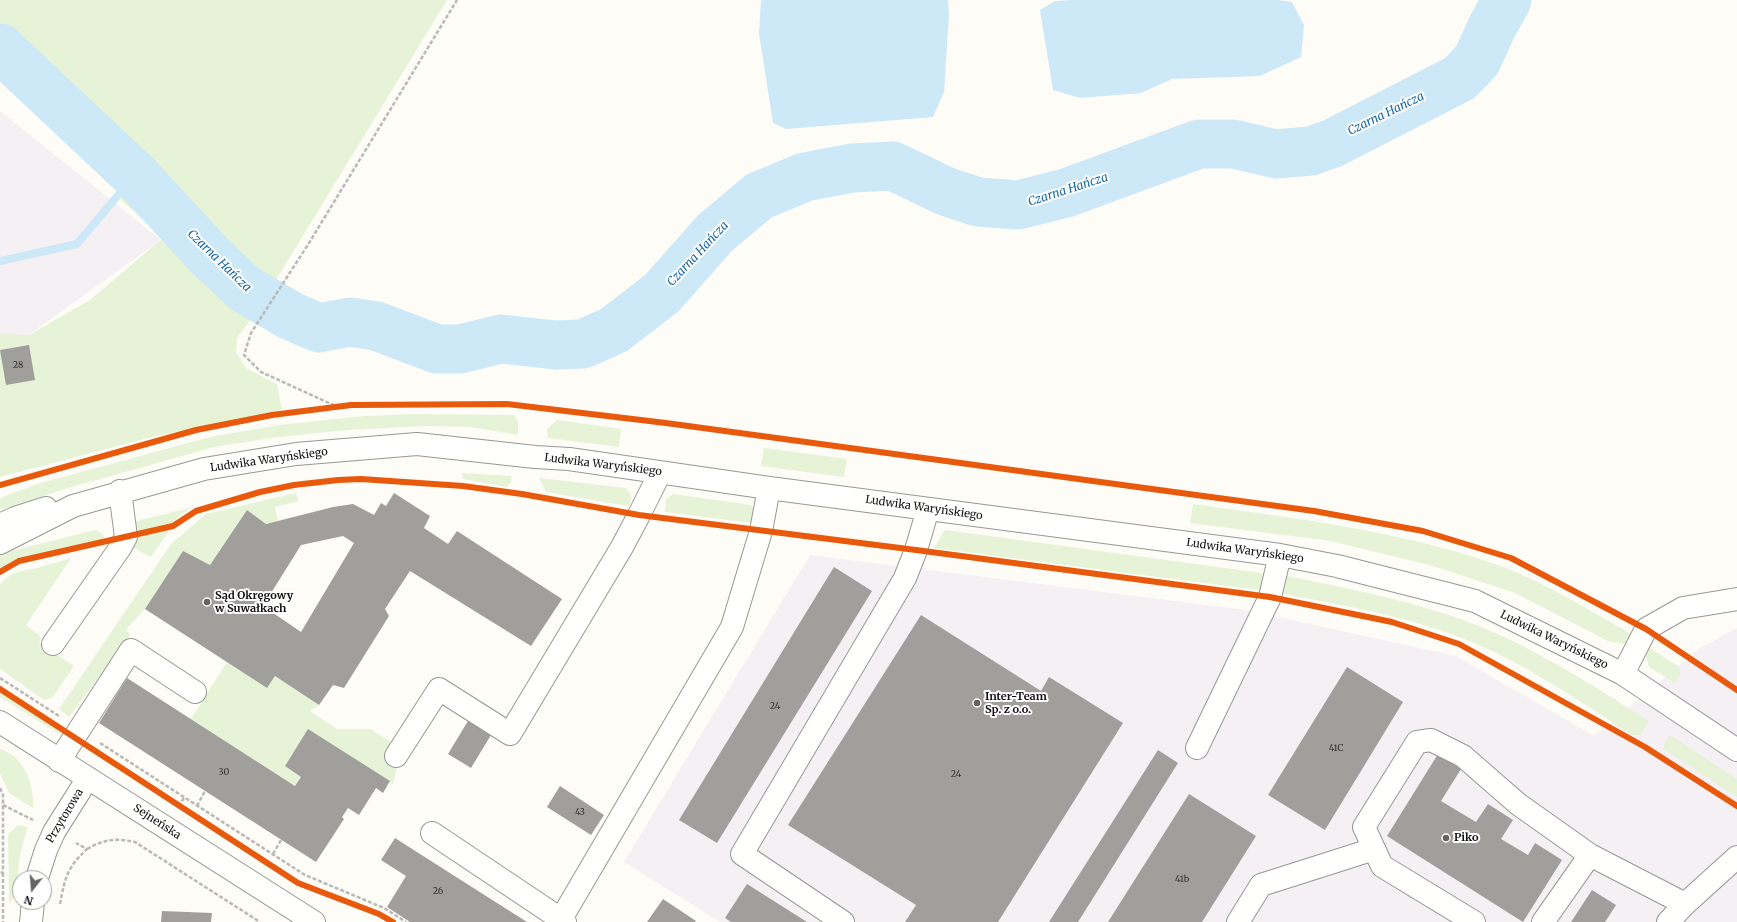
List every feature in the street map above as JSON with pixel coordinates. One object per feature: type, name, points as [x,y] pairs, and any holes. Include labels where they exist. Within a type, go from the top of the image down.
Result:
[{"type":"street","name":"Ludwika Waryńskiego","points":[[0,543],[73,506],[120,491],[204,469],[296,454],[417,444],[535,457],[569,459],[770,488],[1280,555],[1337,566],[1475,601],[1623,674],[1737,750]]},
{"type":"street","points":[[396,756],[440,689],[510,734],[622,547],[660,473]]},
{"type":"street","points":[[432,833],[563,921],[732,627],[761,531],[770,488]]},
{"type":"street","points":[[53,644],[120,548],[126,537],[120,491]]},
{"type":"street","name":"Ludwika Waryńskiego","points":[[0,525],[42,508],[73,506]]},
{"type":"street","points":[[843,922],[742,854],[905,578],[916,550],[928,509]]},
{"type":"street","points":[[1197,748],[1270,597],[1280,555]]},
{"type":"street","points":[[1623,674],[1646,629],[1683,608],[1737,600]]},
{"type":"street","points":[[59,761],[131,650],[195,692]]},
{"type":"street","name":"Sejneńska","points":[[0,722],[314,922]]},
{"type":"street","points":[[1474,922],[1382,866],[1364,828],[1417,742],[1431,740],[1463,756],[1518,804],[1590,855],[1685,904]]},
{"type":"street","name":"Przytorowa","points":[[40,870],[46,850],[54,832],[88,778]]},
{"type":"street","points":[[1238,922],[1261,885],[1374,849]]},
{"type":"street","points":[[1543,922],[1590,855]]},
{"type":"street","points":[[1668,922],[1685,904],[1737,857]]},
{"type":"street","points":[[31,922],[32,910]]},
{"type":"path","points":[[342,407],[261,372],[244,355],[250,333],[428,50],[457,0]]},
{"type":"path","points":[[325,409],[342,407]]},
{"type":"path","points":[[0,678],[305,875],[384,908],[406,922]]},
{"type":"path","points":[[0,788],[3,795],[1,872],[4,922]]},
{"type":"path","points":[[197,806],[205,791]]},
{"type":"path","points":[[172,801],[185,810]]},
{"type":"path","points":[[87,849],[99,842],[113,839],[135,842],[260,922]]},
{"type":"path","points":[[272,854],[281,840]]},
{"type":"shaded area","points":[[0,111],[161,240],[31,333],[0,359]]},
{"type":"shaded area","points":[[810,555],[1246,610],[1456,656],[1594,736],[1699,649],[1737,628],[1737,922],[720,922],[624,862]]},
{"type":"green space","points":[[0,0],[447,0],[268,293],[0,35]]},
{"type":"green space","points":[[127,190],[143,201],[181,234],[199,262],[223,293],[258,310],[237,338],[236,352],[246,368],[277,384],[282,410],[148,438],[0,477],[0,334],[29,335],[90,300],[163,238],[118,197]]},
{"type":"green space","points":[[414,414],[514,415],[518,422],[518,435],[471,427],[426,426],[347,430],[279,437],[214,447],[68,488],[0,510],[0,498],[37,484],[210,437],[279,425],[364,416]]},
{"type":"green space","points":[[557,420],[621,429],[619,447],[548,438],[547,429]]},
{"type":"green space","points":[[764,448],[847,459],[844,477],[761,466]]},
{"type":"green space","points":[[462,473],[512,476],[511,482],[507,487],[463,479]]},
{"type":"green space","points":[[539,478],[626,488],[631,495],[630,505],[627,506],[546,492]]},
{"type":"green space","points":[[296,493],[299,501],[275,507],[278,521],[266,524],[247,510],[210,565],[183,552],[145,609],[126,629],[130,635],[69,717],[59,709],[171,544],[206,514]]},
{"type":"green space","points":[[673,494],[751,505],[754,510],[752,523],[665,512],[666,499]]},
{"type":"green space","points":[[1193,504],[1344,526],[1419,542],[1492,563],[1529,578],[1565,596],[1635,636],[1627,644],[1610,642],[1515,593],[1433,566],[1331,541],[1190,523]]},
{"type":"green space","points":[[193,507],[179,516],[151,557],[132,547],[137,538],[133,522]]},
{"type":"green space","points":[[96,530],[103,534],[104,539],[13,561],[0,569],[0,556],[10,551]]},
{"type":"green space","points":[[945,530],[1262,573],[1264,577],[1262,588],[1258,590],[934,548]]},
{"type":"green space","points":[[71,558],[26,625],[39,635],[41,640],[39,643],[74,666],[52,698],[44,700],[0,669],[0,584],[9,576],[17,572]]},
{"type":"green space","points":[[1287,576],[1395,600],[1474,624],[1519,644],[1557,665],[1594,686],[1649,721],[1640,735],[1632,735],[1534,673],[1472,642],[1449,633],[1379,613],[1283,594]]},
{"type":"green space","points":[[1647,646],[1678,666],[1680,675],[1675,683],[1649,667],[1645,651]]},
{"type":"green space","points":[[227,662],[267,688],[275,676],[319,705],[310,711],[337,729],[370,729],[392,743],[397,767],[393,784],[309,730],[285,766],[301,777],[295,786],[191,719]]},
{"type":"green space","points":[[1,691],[65,736],[64,737],[0,697]]},
{"type":"green space","points":[[1670,735],[1737,779],[1737,797],[1664,749],[1664,744]]},
{"type":"green space","points":[[0,748],[21,763],[30,781],[33,794],[33,808],[9,793],[0,773]]},
{"type":"green space","points":[[18,825],[28,827],[19,861],[19,870],[12,870],[12,899],[9,903],[8,834]]},
{"type":"water","points":[[761,0],[948,0],[949,15],[944,92],[933,117],[786,129],[773,123],[759,33]]},
{"type":"water","points":[[1278,0],[1292,2],[1304,25],[1301,57],[1260,76],[1172,79],[1141,93],[1080,98],[1053,90],[1040,10],[1055,1]]},
{"type":"building","points":[[29,345],[35,380],[6,385],[0,350]]},
{"type":"building","name":"Sąd Okręgowy w Suwałkach","points":[[394,493],[430,516],[424,528],[448,544],[457,531],[562,599],[531,646],[410,571],[385,609],[389,616],[344,688],[333,685],[319,705],[275,676],[267,688],[145,609],[183,551],[210,565],[247,510],[266,524],[333,507],[353,504],[374,515],[381,503],[386,506]],"holes":[[[343,536],[354,543],[301,632],[263,606],[301,545]]]},
{"type":"building","points":[[834,567],[872,591],[717,843],[679,820]]},
{"type":"building","points":[[921,615],[1041,691],[1049,677],[1123,723],[998,922],[905,922],[916,905],[788,825]]},
{"type":"building","points":[[1347,667],[1403,702],[1325,830],[1268,795]]},
{"type":"building","points":[[127,678],[295,786],[301,777],[285,766],[308,729],[390,781],[383,793],[376,788],[359,815],[348,808],[342,817],[344,819],[316,862],[99,723]]},
{"type":"building","points":[[468,721],[491,735],[471,768],[448,754]]},
{"type":"building","points":[[1158,750],[1178,763],[1078,922],[1049,922]]},
{"type":"building","name":"Piko","points":[[1438,754],[1461,769],[1441,801],[1476,822],[1488,804],[1513,820],[1501,839],[1528,855],[1535,843],[1562,860],[1523,922],[1387,836]]},
{"type":"building","points":[[560,786],[604,815],[591,835],[547,807]]},
{"type":"building","points":[[1189,794],[1256,836],[1202,922],[1108,922]]},
{"type":"building","points":[[395,838],[527,922],[410,922],[387,907],[406,876],[381,860]]},
{"type":"building","points":[[747,884],[807,922],[731,922],[725,918]]},
{"type":"building","points":[[1592,890],[1616,905],[1605,922],[1571,922]]},
{"type":"building","points":[[663,899],[696,921],[647,922]]},
{"type":"building","points":[[162,911],[212,913],[211,922],[161,922]]},
{"type":"waterway","name":"Czarna Hańcza","points":[[0,48],[135,175],[210,256],[245,289],[291,316],[319,328],[350,322],[376,326],[437,349],[460,349],[501,339],[556,345],[583,344],[614,330],[662,293],[715,233],[759,196],[805,177],[852,168],[893,166],[945,191],[978,202],[1018,205],[1066,193],[1199,144],[1233,144],[1276,154],[1311,151],[1333,143],[1460,78],[1477,60],[1492,27],[1507,0]]},
{"type":"waterway","points":[[0,261],[77,244],[135,175]]},
{"type":"cycle path","points":[[0,485],[196,430],[272,415],[351,405],[507,404],[666,423],[1314,511],[1423,531],[1511,558],[1646,629],[1737,690]]},
{"type":"cycle path","points":[[0,572],[19,561],[173,526],[196,511],[260,492],[294,485],[361,479],[463,486],[522,494],[639,515],[1270,597],[1392,622],[1459,644],[1645,747],[1737,806]]},
{"type":"cycle path","points":[[0,689],[298,883],[379,914],[393,922]]},
{"type":"place","name":"Sąd Okręgowy w Suwałkach","points":[[207,602]]},
{"type":"place","name":"Inter-Team Sp. z o.o.","points":[[977,703]]},
{"type":"place","name":"Piko","points":[[1446,838]]}]
